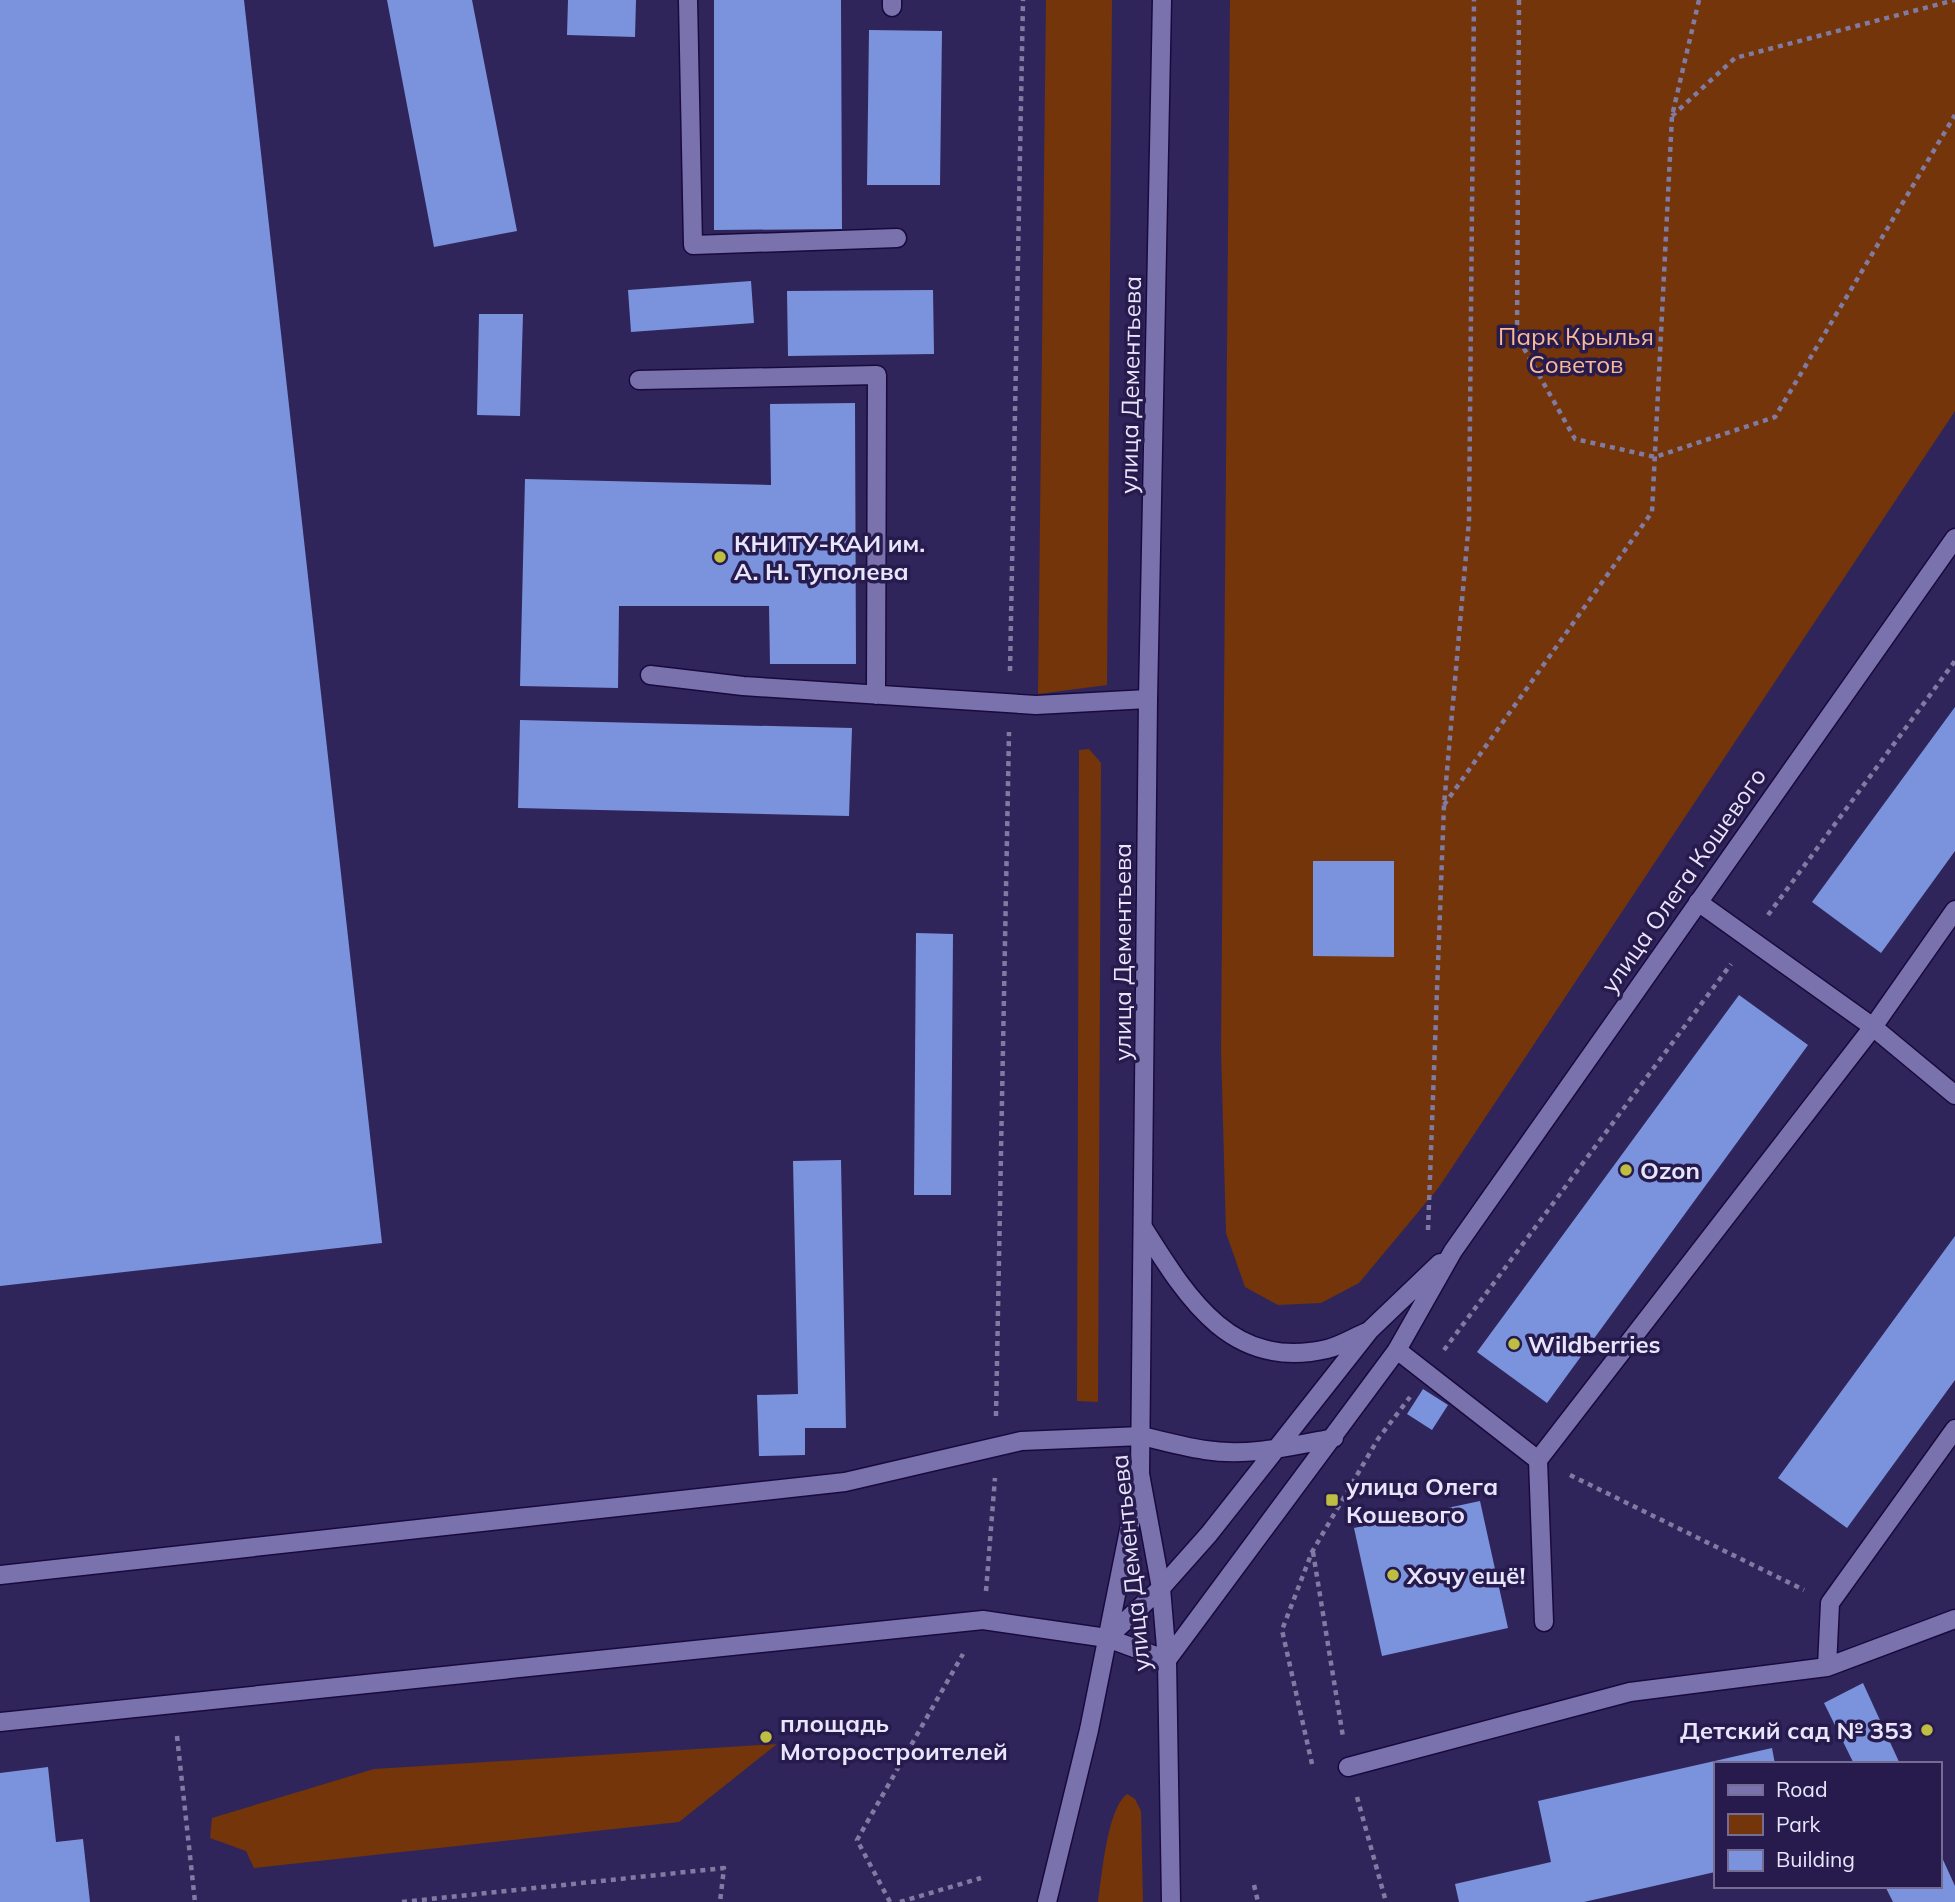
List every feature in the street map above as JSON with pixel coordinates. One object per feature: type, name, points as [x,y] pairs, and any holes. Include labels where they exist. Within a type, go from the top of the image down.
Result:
[{"type":"main road","points":[[688,0],[693,245],[897,238]]},
{"type":"main road","name":"улица Дементьева","points":[[1162,0],[1148,699],[1140,1474],[1161,1588],[1167,1660],[1171,1902]]},
{"type":"main road","points":[[639,380],[877,375],[876,695]]},
{"type":"main road","name":"улица Олега Кошевого","points":[[1167,1660],[1397,1350],[1453,1251],[1955,538]]},
{"type":"main road","points":[[650,675],[1010,704],[1148,699]]},
{"type":"main road","points":[[1698,902],[1873,1027],[1955,1095]]},
{"type":"main road","points":[[1544,1622],[1538,1460],[1873,1027],[1955,909]]},
{"type":"main road","points":[[1144,1229],[1184,1290],[1207,1317],[1237,1339],[1265,1350],[1302,1352],[1328,1349],[1370,1330]]},
{"type":"main road","name":"улица Олега Кошевого","points":[[1107,1638],[1161,1588],[1278,1449],[1370,1330],[1453,1251]]},
{"type":"main road","points":[[1397,1350],[1538,1460]]},
{"type":"main road","points":[[1826,1667],[1830,1603],[1955,1429]]},
{"type":"main road","points":[[0,1575],[845,1482],[1021,1441],[1142,1436],[1206,1451],[1278,1449],[1334,1438]]},
{"type":"main road","points":[[1047,1902],[1089,1730],[1140,1474]]},
{"type":"main road","points":[[1348,1767],[1630,1692],[1826,1667],[1955,1619]]},
{"type":"main road","points":[[0,1722],[983,1620],[1107,1638],[1167,1660]]},
{"type":"path","points":[[890,1902],[857,1840],[983,1620],[995,1509],[1023,0]]},
{"type":"path","points":[[1427,1231],[1444,806],[1469,521],[1474,0]]},
{"type":"path","points":[[1519,0],[1517,335],[1575,439],[1655,457],[1775,417],[1955,115]]},
{"type":"path","points":[[1444,806],[1653,512],[1672,116],[1699,0]]},
{"type":"path","points":[[1672,116],[1735,58],[1955,0]]},
{"type":"path","points":[[1312,1764],[1282,1630],[1312,1552],[1378,1439],[1955,661]]},
{"type":"path","points":[[1538,1460],[1830,1603]]},
{"type":"path","points":[[1312,1552],[1348,1767],[1387,1902]]},
{"type":"path","points":[[174,1704],[195,1902]]},
{"type":"path","points":[[402,1902],[724,1868],[720,1902]]},
{"type":"path","points":[[900,1902],[981,1878]]},
{"type":"path","points":[[1254,1885],[1258,1902]]},
{"type":"green space","points":[[1046,0],[1112,0],[1107,685],[1038,694]]},
{"type":"green space","name":"Парк Крылья Советов","points":[[1230,0],[1955,0],[1955,411],[1439,1187],[1359,1283],[1321,1303],[1278,1305],[1245,1287],[1226,1233],[1221,1049]]},
{"type":"green space","points":[[1089,749],[1101,763],[1098,1402],[1077,1401],[1079,750]]},
{"type":"green space","points":[[777,1744],[679,1822],[254,1868],[246,1851],[210,1838],[212,1818],[374,1769]]},
{"type":"green space","points":[[1127,1794],[1135,1799],[1141,1811],[1143,1902],[1098,1902],[1110,1828],[1120,1802]]},
{"type":"building","points":[[0,0],[244,0],[382,1243],[0,1286]]},
{"type":"building","points":[[387,0],[472,0],[517,231],[434,247]]},
{"type":"building","points":[[568,0],[636,0],[635,37],[567,35]]},
{"type":"building","points":[[714,0],[841,0],[842,229],[714,230]]},
{"type":"building","points":[[869,30],[942,31],[940,185],[867,185]]},
{"type":"building","points":[[751,281],[754,323],[631,332],[628,290]]},
{"type":"building","points":[[933,290],[934,354],[788,356],[787,291]]},
{"type":"building","points":[[479,314],[523,314],[520,416],[477,415]]},
{"type":"building","points":[[855,403],[856,664],[770,664],[769,606],[619,606],[618,688],[520,686],[525,479],[771,485],[770,404]]},
{"type":"building","points":[[1955,707],[1955,851],[1881,953],[1812,902]]},
{"type":"building","points":[[520,720],[852,728],[849,816],[518,808]]},
{"type":"building","points":[[1313,861],[1394,861],[1394,957],[1313,956]]},
{"type":"building","points":[[916,933],[953,934],[951,1195],[914,1195]]},
{"type":"building","points":[[1739,995],[1808,1045],[1547,1403],[1477,1352]]},
{"type":"building","points":[[841,1160],[846,1428],[805,1428],[805,1455],[759,1456],[757,1395],[798,1394],[793,1161]]},
{"type":"building","points":[[1955,1236],[1955,1380],[1847,1528],[1778,1478]]},
{"type":"building","points":[[1423,1389],[1448,1405],[1432,1430],[1407,1414]]},
{"type":"building","points":[[1480,1501],[1508,1628],[1382,1656],[1354,1528]]},
{"type":"building","points":[[1863,1683],[1899,1762],[1853,1762],[1824,1703]]},
{"type":"building","points":[[1772,1748],[1775,1762],[1714,1762],[1714,1872],[1584,1902],[1459,1902],[1455,1884],[1551,1862],[1538,1801]]},
{"type":"building","points":[[48,1767],[56,1842],[83,1839],[90,1902],[0,1902],[0,1773]]},
{"type":"building","points":[[1941,1855],[1955,1886],[1955,1902],[1893,1902],[1886,1888],[1941,1888]]},
{"type":"place","name":"КНИТУ-КАИ им. А. Н. Туполева","points":[[720,557]]},
{"type":"place","name":"Ozon","points":[[1626,1170]]},
{"type":"place","name":"Wildberries","points":[[1514,1344]]},
{"type":"place","name":"улица Олега Кошевого","points":[[1332,1500]]},
{"type":"place","name":"Хочу ещё!","points":[[1393,1575]]},
{"type":"place","name":"Детский сад № 353","points":[[1927,1730]]},
{"type":"place","name":"площадь Моторостроителей","points":[[766,1737]]}]
